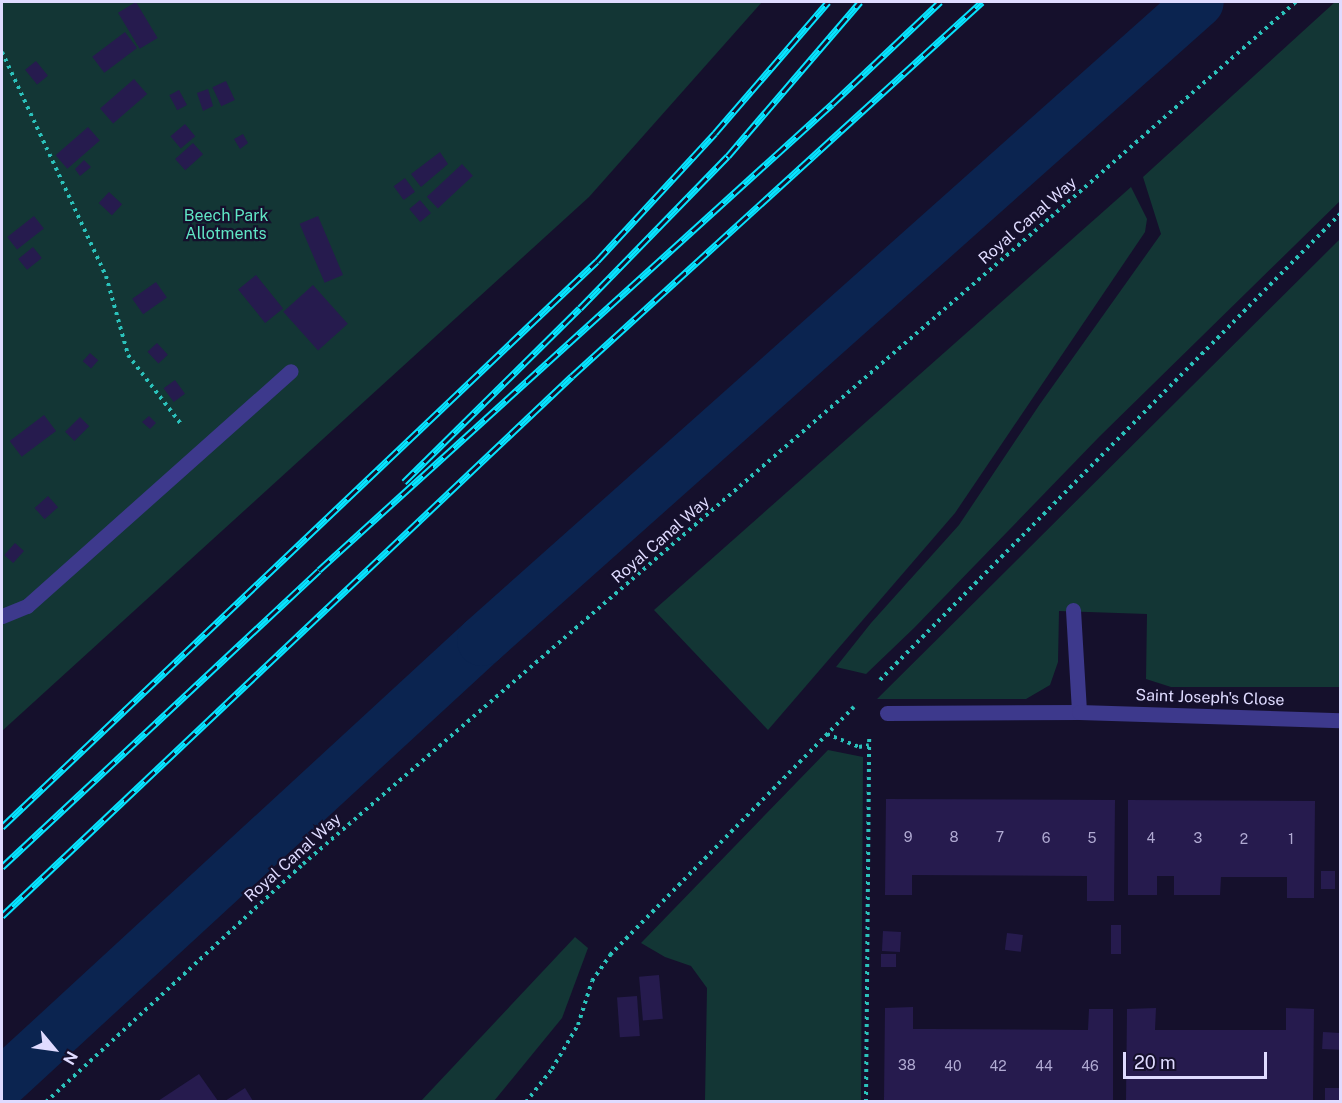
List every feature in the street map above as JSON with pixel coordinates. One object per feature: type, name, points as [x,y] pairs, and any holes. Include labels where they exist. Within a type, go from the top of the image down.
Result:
[{"type":"street","points":[[2,616],[27,606],[291,371]]},
{"type":"street","points":[[1073,610],[1079,712]]},
{"type":"street","name":"Saint Joseph's Close","points":[[887,713],[1079,712],[1341,720]]},
{"type":"path","name":"Royal Canal Way","points":[[46,1101],[303,864],[1033,233],[1296,2]]},
{"type":"path","points":[[2,52],[106,276],[128,355],[201,451]]},
{"type":"path","points":[[874,686],[1341,214]]},
{"type":"path","points":[[526,1101],[552,1069],[578,1025],[592,981],[610,955],[858,702]]},
{"type":"path","points":[[866,1101],[869,739],[887,713]]},
{"type":"path","points":[[826,734],[859,747],[869,745]]},
{"type":"green space","name":"Beech Park Allotments","points":[[2,2],[762,2],[589,197],[2,731]]},
{"type":"green space","points":[[1335,2],[1340,2],[1340,201],[1100,436],[914,628],[866,674],[836,667],[871,623],[959,525],[1040,404],[1161,234],[1143,177]]},
{"type":"green space","points":[[1131,187],[1147,219],[1145,232],[955,513],[768,730],[654,610]]},
{"type":"green space","points":[[1340,239],[1340,687],[1171,687],[1146,679],[1147,614],[1059,611],[1058,662],[1050,685],[1026,699],[877,699]]},
{"type":"green space","points":[[828,750],[863,757],[861,1101],[705,1101],[707,988],[691,966],[665,957],[641,943]]},
{"type":"green space","points":[[575,937],[588,948],[562,1018],[494,1101],[421,1101]]},
{"type":"building","points":[[136,2],[158,38],[140,49],[118,13]]},
{"type":"building","points":[[125,32],[137,48],[104,73],[92,57]]},
{"type":"building","points":[[36,61],[48,76],[37,85],[25,70]]},
{"type":"building","points":[[134,79],[147,94],[113,124],[100,109]]},
{"type":"building","points":[[226,81],[235,100],[221,106],[212,87]]},
{"type":"building","points":[[208,89],[213,106],[203,111],[197,93]]},
{"type":"building","points":[[179,90],[187,105],[177,110],[169,95]]},
{"type":"building","points":[[185,124],[195,136],[181,148],[170,136]]},
{"type":"building","points":[[88,127],[100,141],[67,169],[56,155]]},
{"type":"building","points":[[243,134],[248,143],[240,149],[234,139]]},
{"type":"building","points":[[193,143],[203,154],[185,170],[175,159]]},
{"type":"building","points":[[440,152],[448,164],[421,187],[411,174]]},
{"type":"building","points":[[84,160],[91,167],[80,176],[75,169]]},
{"type":"building","points":[[462,164],[473,176],[438,208],[427,197]]},
{"type":"building","points":[[405,178],[415,192],[404,200],[394,186]]},
{"type":"building","points":[[109,192],[122,204],[112,215],[99,203]]},
{"type":"building","points":[[420,200],[431,213],[420,222],[409,209]]},
{"type":"building","points":[[34,216],[44,229],[17,250],[7,237]]},
{"type":"building","points":[[318,216],[343,275],[325,283],[300,224]]},
{"type":"building","points":[[33,247],[42,258],[27,270],[18,259]]},
{"type":"building","points":[[256,275],[283,308],[265,323],[238,289]]},
{"type":"building","points":[[156,282],[167,298],[143,314],[132,299]]},
{"type":"building","points":[[313,285],[348,324],[318,350],[283,312]]},
{"type":"building","points":[[157,343],[168,355],[158,364],[147,352]]},
{"type":"building","points":[[90,353],[98,360],[91,369],[83,361]]},
{"type":"building","points":[[175,380],[185,394],[174,402],[164,388]]},
{"type":"building","points":[[44,415],[56,431],[22,457],[10,441]]},
{"type":"building","points":[[149,416],[156,423],[150,429],[142,422]]},
{"type":"building","points":[[80,417],[89,426],[74,441],[65,432]]},
{"type":"building","points":[[48,496],[58,507],[45,519],[35,508]]},
{"type":"building","points":[[15,543],[24,551],[13,563],[4,555]]},
{"type":"building","points":[[886,799],[1115,800],[1114,901],[1087,901],[1087,876],[912,875],[912,895],[885,895]]},
{"type":"building","points":[[1128,800],[1315,801],[1314,898],[1287,898],[1287,877],[1221,877],[1220,895],[1174,895],[1174,876],[1157,876],[1157,895],[1128,895]]},
{"type":"building","points":[[1321,871],[1335,871],[1335,889],[1321,889]]},
{"type":"building","points":[[1111,925],[1121,925],[1121,954],[1111,954]]},
{"type":"building","points":[[883,931],[901,932],[900,952],[882,951]]},
{"type":"building","points":[[1007,933],[1023,935],[1021,952],[1005,950]]},
{"type":"building","points":[[881,954],[896,954],[896,967],[881,967]]},
{"type":"building","points":[[659,975],[663,1019],[643,1021],[639,977]]},
{"type":"building","points":[[637,996],[640,1036],[620,1037],[617,997]]},
{"type":"building","points":[[913,1007],[913,1029],[1088,1030],[1089,1009],[1113,1009],[1113,1101],[884,1101],[885,1008]]},
{"type":"building","points":[[1156,1008],[1155,1030],[1286,1030],[1286,1008],[1314,1009],[1313,1101],[1126,1101],[1127,1009]]},
{"type":"building","points":[[1323,1032],[1340,1033],[1339,1050],[1322,1049]]},
{"type":"building","points":[[199,1074],[218,1101],[158,1101]]},
{"type":"building","points":[[245,1088],[253,1101],[225,1101]]},
{"type":"building","points":[[1325,1088],[1340,1088],[1340,1101],[1325,1101]]},
{"type":"waterway","points":[[2,1083],[482,641],[1199,2]]},
{"type":"railway","points":[[2,827],[597,261],[715,133],[828,2]]},
{"type":"railway","points":[[404,482],[580,308],[728,156],[860,2]]},
{"type":"railway","points":[[2,867],[319,570],[832,104],[940,2]]},
{"type":"railway","points":[[2,916],[572,376],[982,2]]}]
